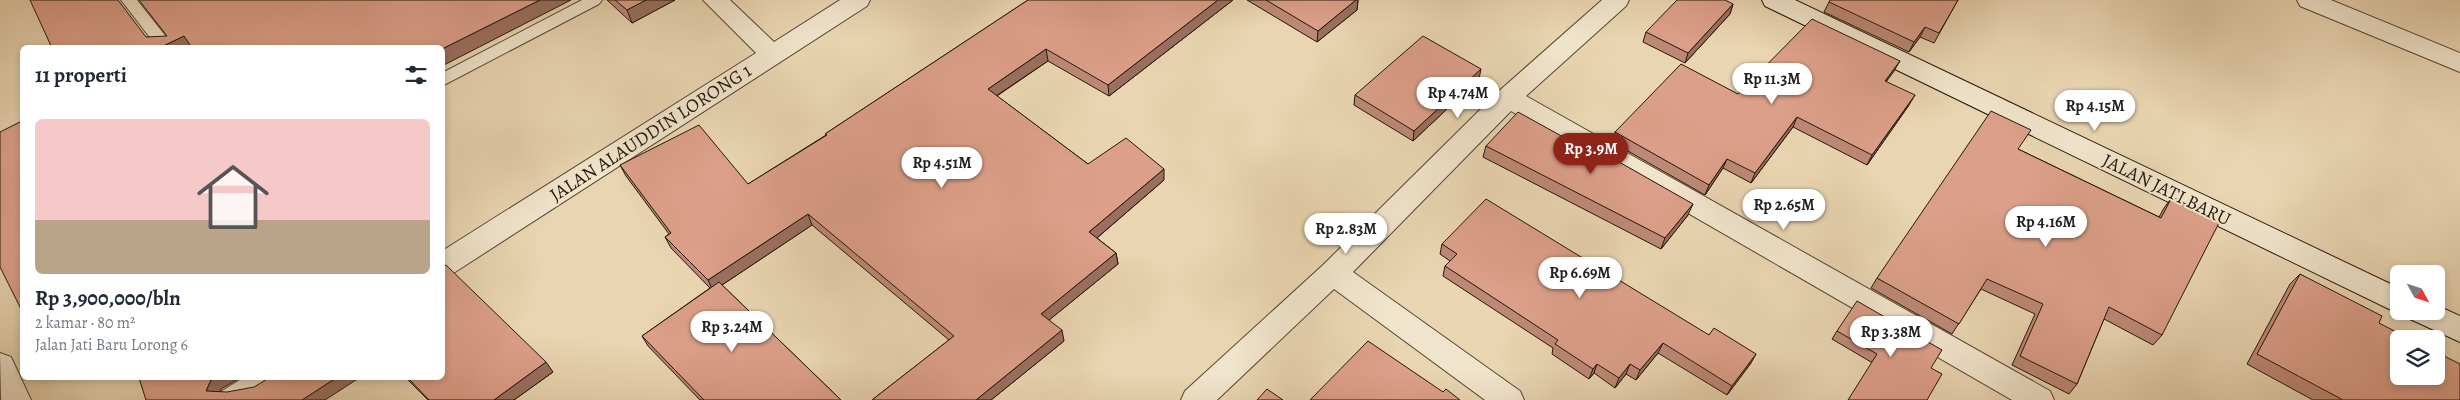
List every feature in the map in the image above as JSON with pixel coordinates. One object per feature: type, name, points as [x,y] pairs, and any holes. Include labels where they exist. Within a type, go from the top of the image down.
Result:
[{"type":"street","points":[[716,0],[772,54]]},
{"type":"street","name":"JALAN ALAUDDIN LORONG 1","points":[[445,264],[858,0]]},
{"type":"street","points":[[1196,400],[1333,274],[1508,98],[1617,0]]},
{"type":"street","name":"JALAN JATI BARU","points":[[1774,0],[2390,297]]},
{"type":"street","points":[[2309,0],[2460,63]]},
{"type":"street","points":[[1508,98],[1828,282],[2039,400]]},
{"type":"street","points":[[1333,274],[1508,400]]},
{"type":"street","points":[[2439,320],[2460,330]]},
{"type":"street","points":[[0,366],[16,400]]},
{"type":"street","points":[[233,400],[265,380]]},
{"type":"lane","points":[[130,0],[165,45]]},
{"type":"lane","points":[[445,78],[594,0]]},
{"type":"building","points":[[30,0],[118,0],[146,37],[167,36],[139,0],[540,0],[445,48],[445,45],[190,45],[184,36],[165,45],[51,45]]},
{"type":"building","points":[[615,0],[646,0],[627,10]]},
{"type":"building","points":[[1028,0],[1218,0],[1108,85],[1046,49],[988,89],[1088,164],[1126,138],[1164,169],[1089,232],[1116,253],[1041,314],[1062,330],[976,400],[872,400],[954,336],[808,214],[708,280],[665,237],[671,233],[620,165],[699,125],[748,184],[827,135],[825,134]]},
{"type":"building","points":[[1266,0],[1356,0],[1318,31]]},
{"type":"building","points":[[1677,0],[1725,0],[1733,4],[1688,53],[1646,32]]},
{"type":"building","points":[[1830,0],[1958,0],[1939,33],[1925,27],[1914,42],[1829,2]]},
{"type":"building","points":[[1812,19],[1900,61],[1885,81],[1915,95],[1872,155],[1797,117],[1755,173],[1727,159],[1709,185],[1615,132],[1681,64],[1738,94]]},
{"type":"building","points":[[1423,36],[1481,69],[1414,131],[1355,95]]},
{"type":"building","points":[[1991,111],[2031,130],[2018,149],[2161,218],[2172,197],[2220,221],[2162,335],[2109,307],[2077,384],[2020,356],[2043,304],[1987,279],[1959,324],[1877,278]]},
{"type":"building","points":[[1518,112],[1594,154],[1598,150],[1693,204],[1665,238],[1486,146]]},
{"type":"building","points":[[20,122],[20,307],[0,267],[0,132]]},
{"type":"building","points":[[1486,199],[1709,335],[1714,328],[1756,354],[1732,386],[1663,343],[1640,370],[1630,364],[1619,378],[1597,364],[1593,369],[1555,344],[1558,340],[1445,266],[1457,254],[1442,244]]},
{"type":"building","points":[[445,265],[546,362],[494,400],[429,400],[410,380],[445,380]]},
{"type":"building","points":[[2300,274],[2382,316],[2379,323],[2393,330],[2390,330],[2390,385],[2445,385],[2445,356],[2460,364],[2460,400],[2343,400],[2257,354]]},
{"type":"building","points":[[719,282],[841,400],[704,400],[642,336]]},
{"type":"building","points":[[1857,301],[1942,350],[1931,368],[1942,374],[1927,400],[1848,400],[1877,354],[1837,331]]},
{"type":"building","points":[[1368,341],[1443,392],[1446,389],[1460,400],[1310,400]]},
{"type":"building","points":[[140,380],[211,380],[206,391],[227,392],[254,387],[266,380],[333,380],[302,400],[146,400]]},
{"type":"building","points":[[1267,389],[1283,400],[1257,400]]}]
